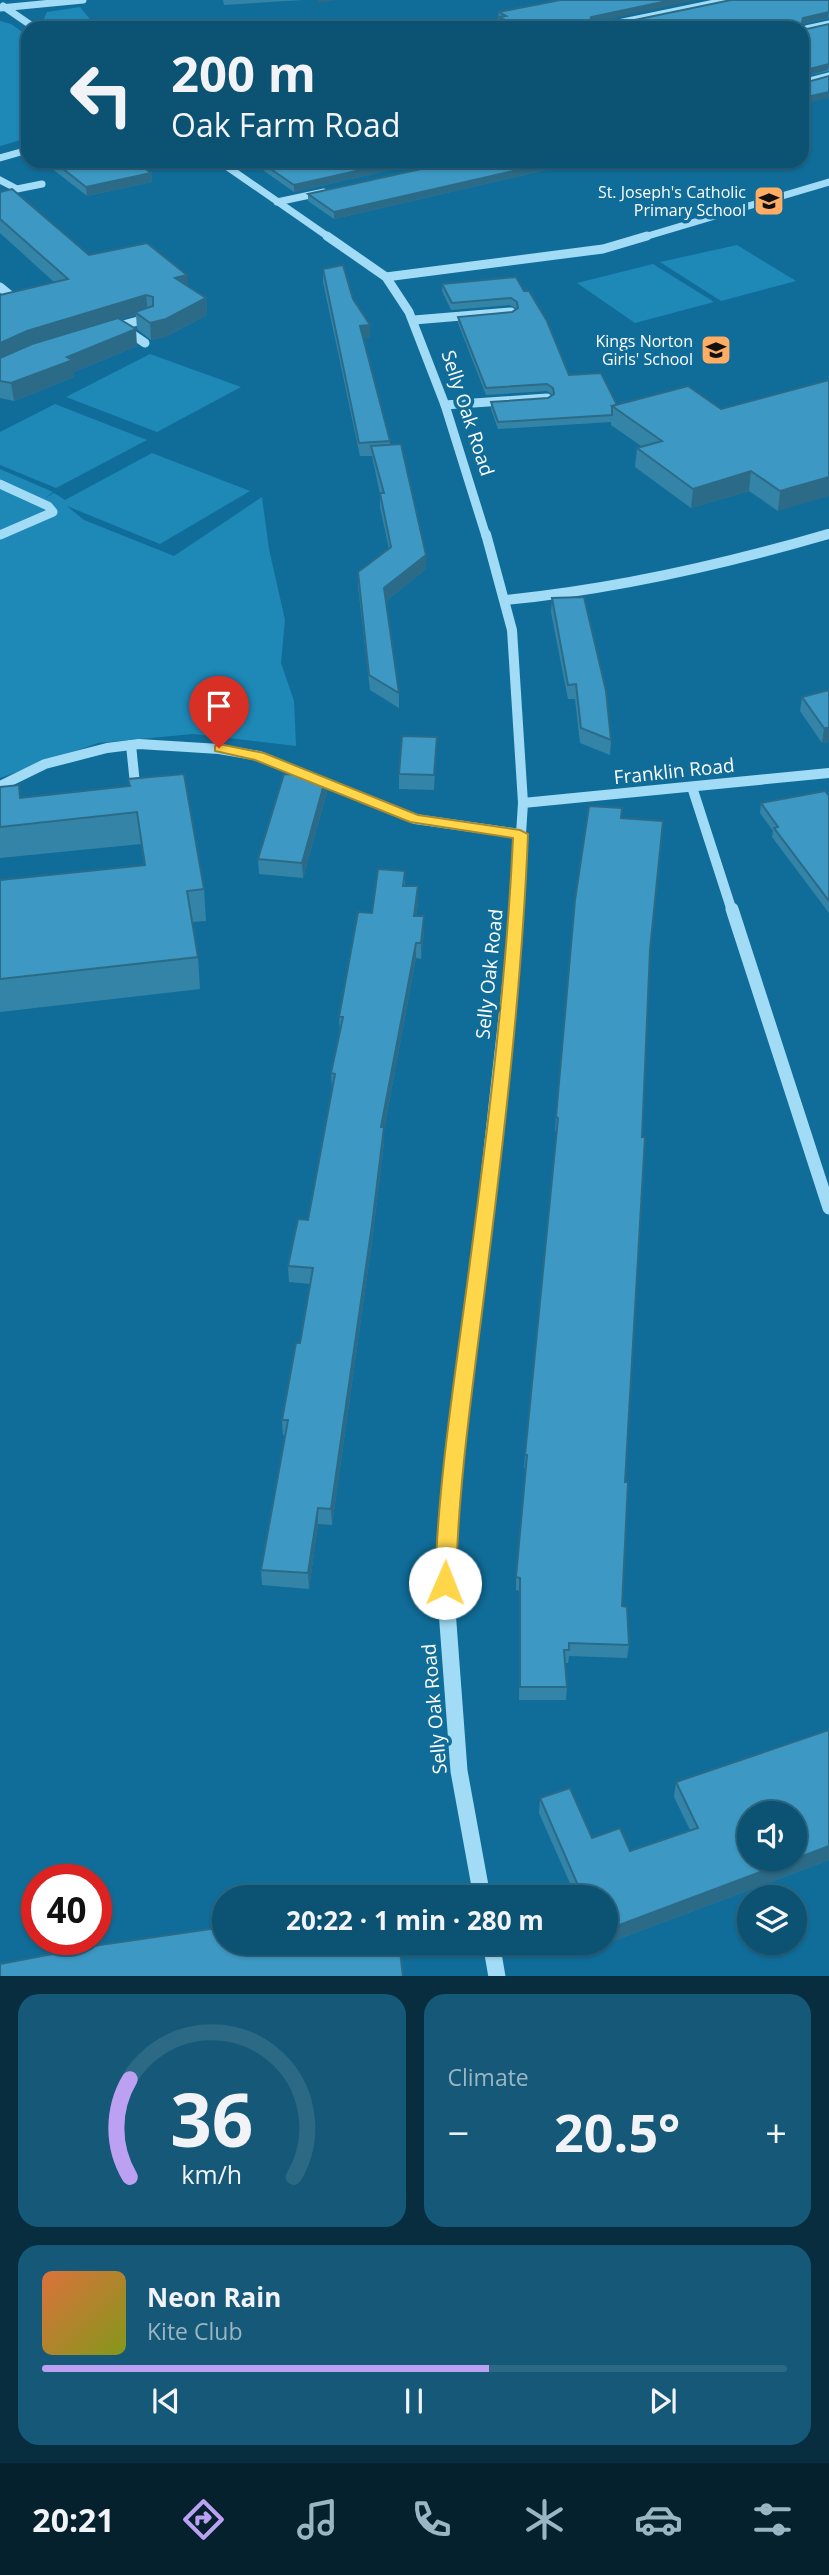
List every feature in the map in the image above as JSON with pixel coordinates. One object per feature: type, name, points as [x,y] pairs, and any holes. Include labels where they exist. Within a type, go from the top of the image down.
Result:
[{"type":"street","points":[[2,6],[83,0]]},
{"type":"street","points":[[628,21],[729,0]]},
{"type":"street","points":[[2,6],[24,21]]},
{"type":"street","points":[[809,28],[829,24]]},
{"type":"street","points":[[809,81],[829,76]]},
{"type":"street","points":[[0,158],[21,152]]},
{"type":"street","name":"Selly Oak Road","points":[[229,168],[386,277],[414,320],[445,405],[506,600],[512,630],[523,803],[517,906],[481,1248],[447,1516],[445,1583],[458,1771],[480,1885]]},
{"type":"street","points":[[0,180],[17,189],[41,184]]},
{"type":"street","points":[[386,277],[603,249],[829,182]]},
{"type":"street","points":[[277,202],[329,191]]},
{"type":"street","points":[[0,287],[10,296]]},
{"type":"street","points":[[414,320],[511,312]]},
{"type":"street","points":[[100,331],[149,317]]},
{"type":"street","points":[[120,326],[145,343]]},
{"type":"street","points":[[445,405],[547,398]]},
{"type":"street","points":[[0,484],[48,506],[54,512],[0,535]]},
{"type":"street","points":[[506,600],[650,580],[757,556],[829,534]]},
{"type":"street","points":[[5,787],[44,764],[107,748],[131,745],[219,748],[259,756],[415,819],[520,834]]},
{"type":"street","points":[[124,802],[137,800],[131,745]]},
{"type":"street","name":"Franklin Road","points":[[523,803],[829,773]]},
{"type":"street","points":[[692,787],[829,1208]]},
{"type":"street","points":[[493,1955],[497,1976]]},
{"type":"shaded area","points":[[80,7],[91,21],[43,21],[47,12]]},
{"type":"shaded area","points":[[0,21],[21,31],[21,140],[0,146]]},
{"type":"shaded area","points":[[737,245],[796,281],[721,301],[660,262]]},
{"type":"shaded area","points":[[653,264],[714,302],[635,323],[577,283]]},
{"type":"shaded area","points":[[150,354],[241,387],[157,432],[66,397]]},
{"type":"shaded area","points":[[55,404],[147,440],[56,488],[0,465],[0,432]]},
{"type":"shaded area","points":[[152,453],[250,491],[160,544],[67,506],[84,520],[174,556],[262,497],[269,549],[285,620],[281,663],[294,701],[296,746],[193,734],[98,743],[0,778],[0,469],[53,492],[45,498],[54,493],[65,500]]},
{"type":"building","points":[[560,0],[672,0],[591,17],[590,21],[494,21],[506,16],[499,12]]},
{"type":"building","points":[[731,0],[829,0],[829,12],[803,18],[802,21],[630,21]]},
{"type":"building","points":[[829,24],[829,64],[809,69],[809,29]]},
{"type":"building","points":[[829,76],[829,92],[809,96],[809,82]]},
{"type":"building","points":[[62,168],[144,168],[151,173],[86,187]]},
{"type":"building","points":[[269,168],[370,168],[294,185]]},
{"type":"building","points":[[425,168],[526,168],[334,212],[308,194]]},
{"type":"building","points":[[12,189],[89,255],[147,243],[187,275],[175,278],[206,298],[166,319],[150,323],[135,312],[153,306],[153,297],[146,295],[27,331],[0,343],[0,295],[68,279],[0,219],[0,192]]},
{"type":"building","points":[[343,265],[353,299],[370,325],[360,326],[390,441],[359,443],[323,269]]},
{"type":"building","points":[[516,277],[524,291],[529,291],[547,321],[569,375],[601,373],[617,405],[612,406],[612,415],[498,422],[491,402],[548,398],[554,394],[553,388],[547,384],[486,388],[458,317],[512,312],[518,308],[517,302],[511,298],[452,303],[442,284]]},
{"type":"building","points":[[118,318],[136,329],[67,357],[73,360],[11,383],[0,381],[0,358],[32,344]]},
{"type":"building","points":[[829,380],[829,477],[780,491],[751,471],[693,489],[637,448],[662,441],[612,406],[688,386],[721,409]]},
{"type":"building","points":[[401,444],[426,555],[384,588],[399,693],[369,675],[358,572],[391,547],[380,493],[384,493],[371,446]]},
{"type":"building","points":[[584,597],[606,691],[611,740],[581,728],[576,684],[568,685],[552,598]]},
{"type":"building","points":[[829,690],[829,728],[824,728],[802,697]]},
{"type":"building","points":[[402,736],[437,737],[434,775],[399,774]]},
{"type":"building","points":[[184,774],[204,889],[187,891],[198,957],[0,979],[0,880],[145,865],[137,812],[0,827],[0,787],[19,785],[20,798],[130,786],[128,779]]},
{"type":"building","points":[[284,774],[326,777],[302,863],[258,859]]},
{"type":"building","points":[[825,791],[829,796],[829,901],[774,828],[778,827],[761,803]]},
{"type":"building","points":[[589,806],[622,808],[621,818],[663,821],[650,950],[642,1137],[645,1137],[625,1482],[628,1482],[622,1606],[627,1607],[629,1645],[569,1643],[569,1650],[564,1650],[567,1687],[520,1687],[520,1578],[516,1577],[525,1455],[558,1118],[575,900]]},
{"type":"building","points":[[378,869],[405,871],[403,886],[418,886],[414,916],[424,916],[421,943],[416,943],[381,1127],[384,1127],[372,1225],[331,1509],[318,1508],[308,1573],[261,1570],[288,1420],[282,1420],[296,1343],[300,1343],[313,1268],[288,1266],[298,1219],[308,1220],[335,1074],[331,1073],[343,1017],[339,1017],[358,912],[372,913]]},
{"type":"building","points":[[829,1730],[829,1846],[807,1854],[807,1801],[737,1801],[737,1871],[763,1871],[618,1925],[618,1885],[578,1885],[540,1798],[570,1788],[592,1838],[620,1828],[630,1851],[698,1828],[676,1782]]},
{"type":"building","points":[[212,1929],[212,1955],[400,1955],[403,1976],[0,1976],[0,1964],[47,1955],[112,1955],[112,1943]]},
{"type":"place","name":"St. Joseph's Catholic Primary School","points":[[769,201]]},
{"type":"place","name":"Kings Norton Girls' School","points":[[716,350]]},
{"type":"route","points":[[219,748],[259,756],[415,819],[520,834],[517,906],[481,1248],[447,1516],[445,1583]]}]
